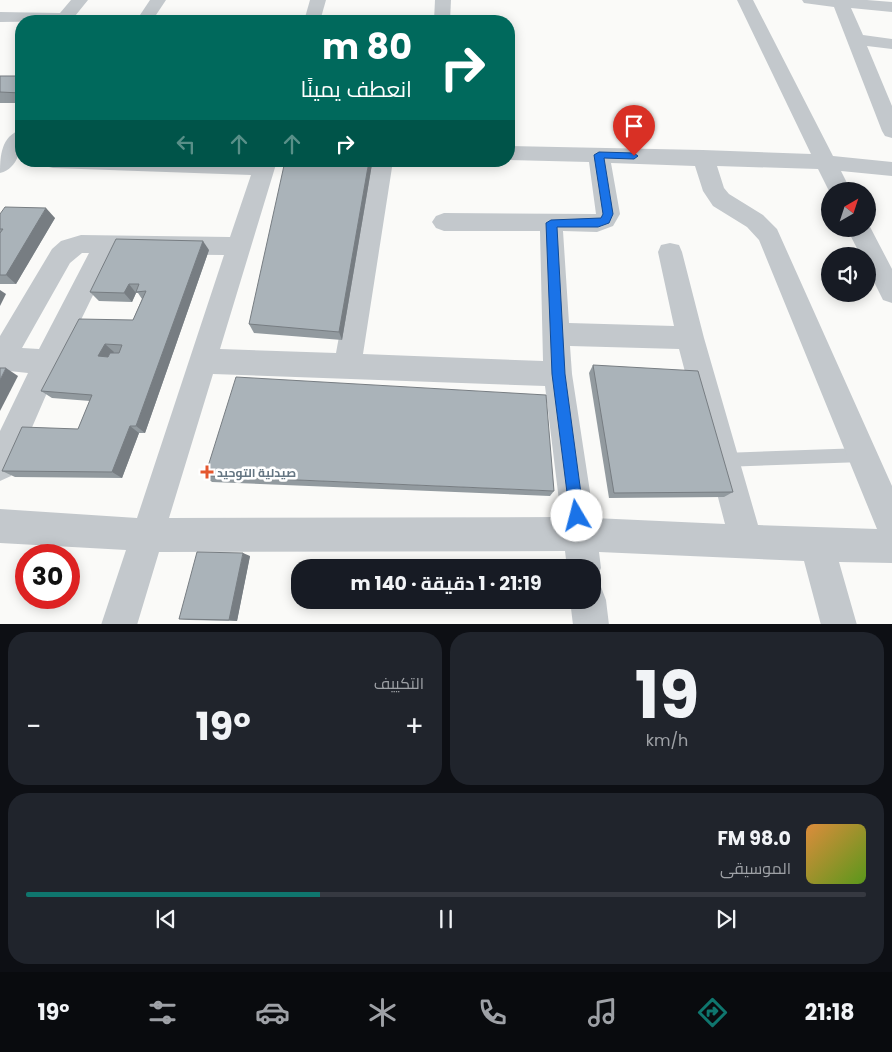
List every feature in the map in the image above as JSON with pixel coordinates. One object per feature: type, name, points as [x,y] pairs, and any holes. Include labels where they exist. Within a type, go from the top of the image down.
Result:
[{"type":"street","points":[[67,15],[80,0]]},
{"type":"street","points":[[148,15],[158,0]]},
{"type":"street","points":[[314,15],[318,0]]},
{"type":"street","points":[[442,15],[443,0]]},
{"type":"street","points":[[745,0],[835,182]]},
{"type":"street","points":[[810,0],[892,7]]},
{"type":"street","points":[[840,3],[857,40],[892,130]]},
{"type":"street","points":[[0,17],[15,18]]},
{"type":"street","points":[[857,40],[892,44]]},
{"type":"street","points":[[9,162],[15,150]]},
{"type":"street","points":[[515,153],[703,157],[824,162],[892,169]]},
{"type":"street","points":[[444,222],[598,223],[605,220],[608,214],[599,155]]},
{"type":"street","points":[[703,157],[714,191],[721,200],[754,221],[769,235],[892,524]]},
{"type":"street","points":[[119,624],[263,167]]},
{"type":"street","points":[[347,367],[381,167]]},
{"type":"street","points":[[551,223],[558,374],[583,559]]},
{"type":"street","points":[[864,238],[892,293]]},
{"type":"street","points":[[47,362],[1,358],[61,256],[70,248],[81,244],[238,246]]},
{"type":"street","points":[[0,465],[47,362],[106,244]]},
{"type":"street","points":[[670,252],[690,338],[746,541]]},
{"type":"street","points":[[557,334],[690,338]]},
{"type":"street","points":[[202,361],[558,374]]},
{"type":"street","points":[[0,526],[146,535],[580,534],[817,545],[892,546]]},
{"type":"street","points":[[817,545],[839,624]]},
{"type":"street","points":[[590,609],[592,624]]},
{"type":"lane","points":[[724,460],[863,455]]},
{"type":"building","points":[[0,76],[15,76],[15,93],[0,92]]},
{"type":"building","points":[[284,167],[368,167],[339,332],[249,324]]},
{"type":"building","points":[[5,207],[46,208],[6,275],[0,275],[0,233],[3,229],[0,229],[0,214]]},
{"type":"building","points":[[116,239],[203,241],[136,426],[130,426],[112,472],[2,471],[22,427],[78,429],[92,395],[41,391],[79,319],[133,320],[146,291],[136,292],[139,284],[129,284],[124,293],[90,292]],"holes":[[[105,344],[122,345],[119,353],[110,353],[108,357],[98,356]]]},
{"type":"building","points":[[593,365],[698,371],[733,492],[614,493]]},
{"type":"building","points":[[0,368],[6,368],[0,380]]},
{"type":"building","points":[[236,377],[546,395],[554,491],[205,476]]},
{"type":"building","points":[[197,552],[243,553],[229,620],[179,619]]},
{"type":"place","name":"صيدلية التوحيد","points":[[207,472]]},
{"type":"route","points":[[577,516],[558,374],[551,223],[598,223],[605,220],[608,214],[599,155],[634,156]]}]
